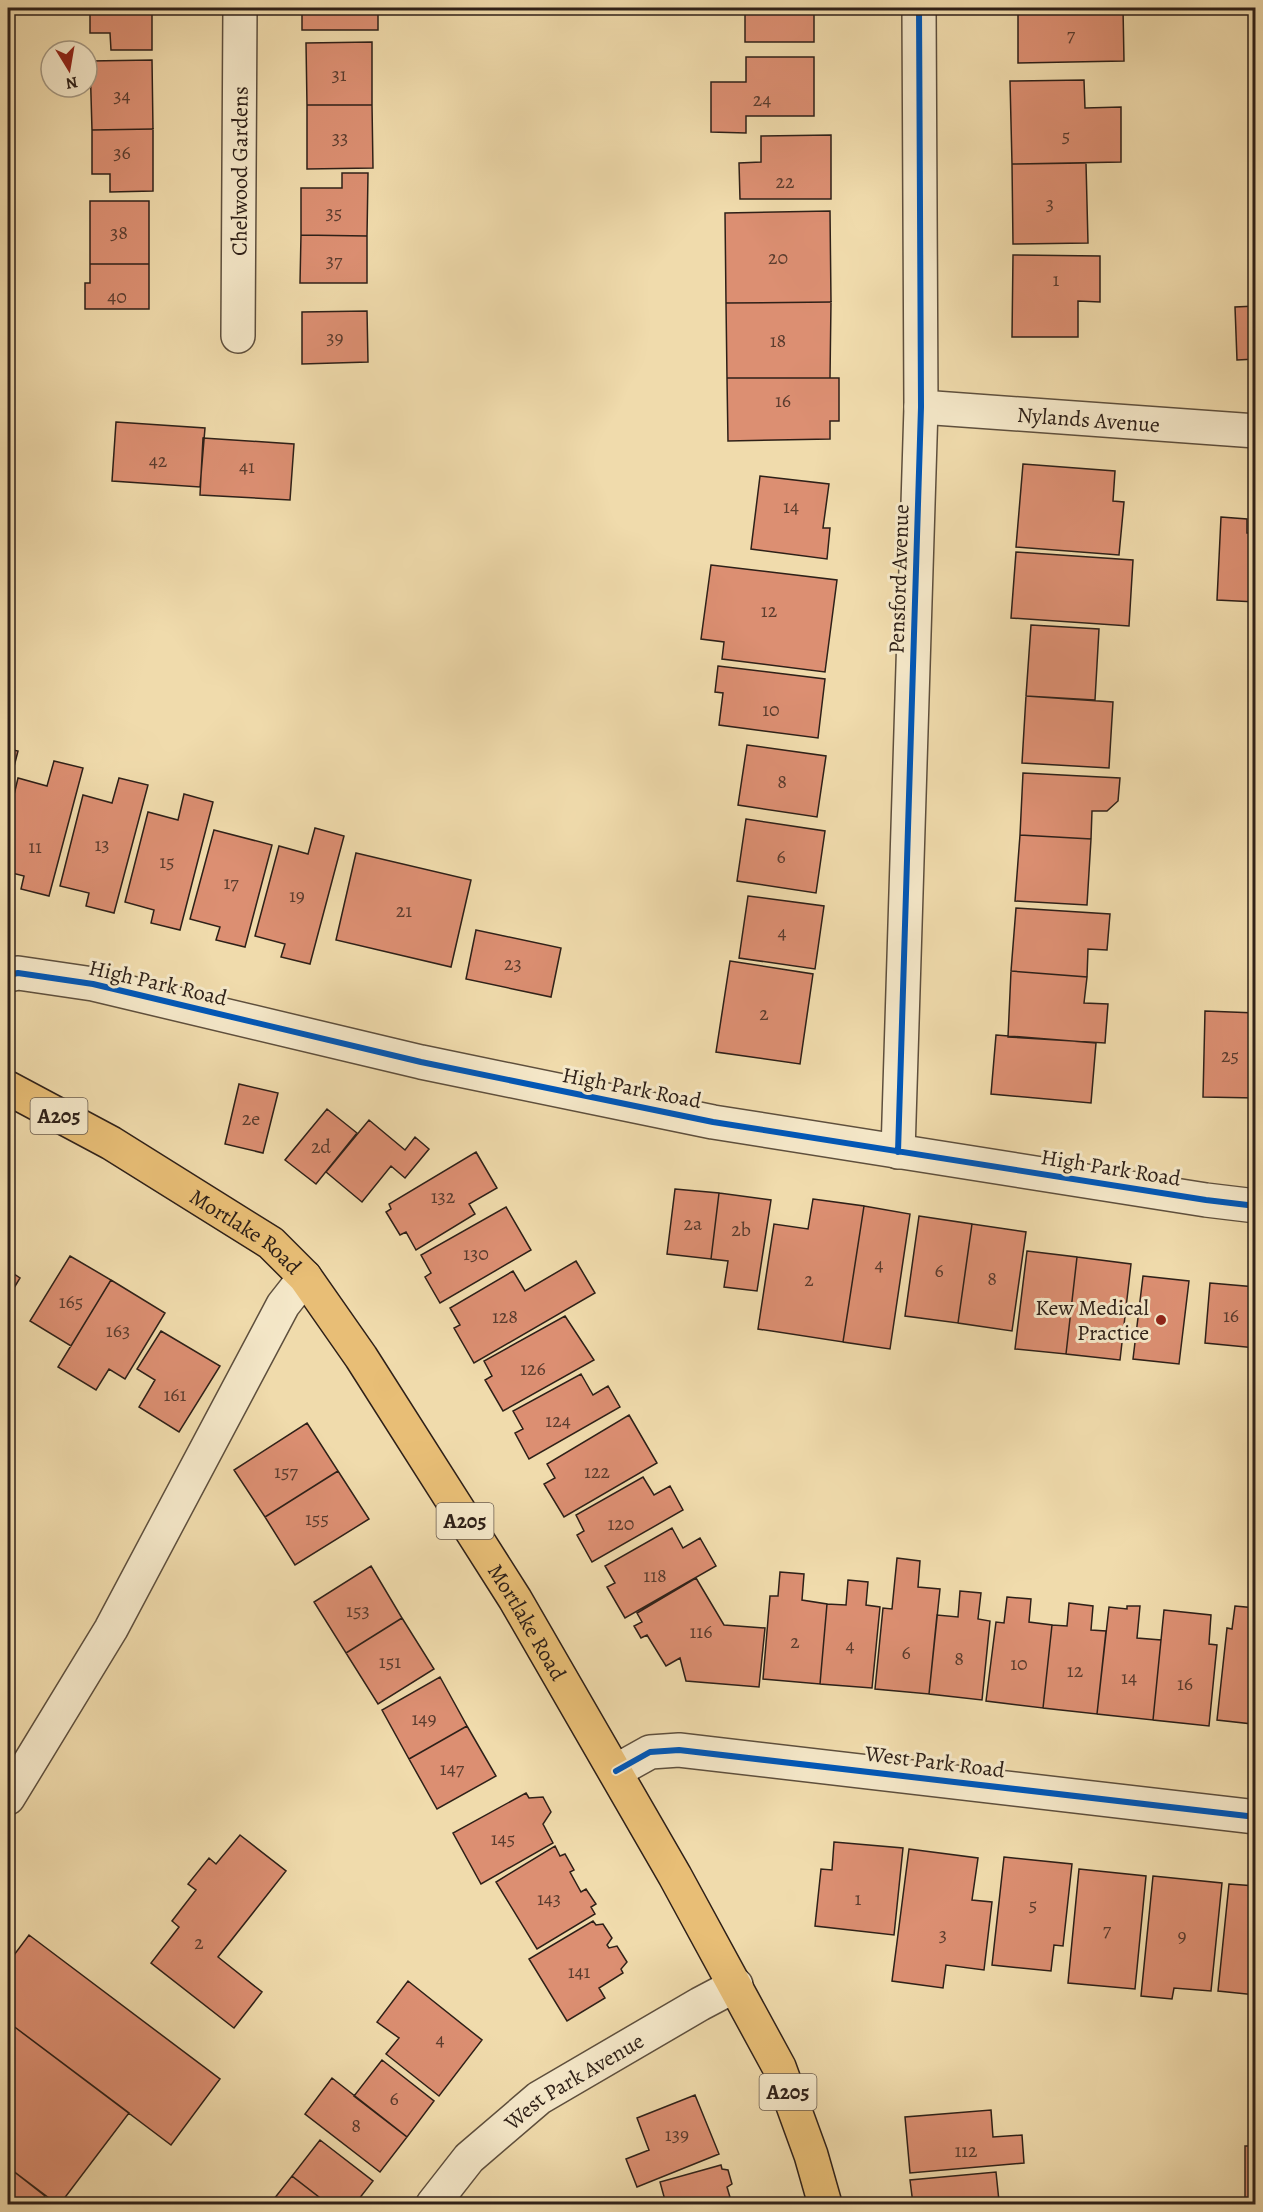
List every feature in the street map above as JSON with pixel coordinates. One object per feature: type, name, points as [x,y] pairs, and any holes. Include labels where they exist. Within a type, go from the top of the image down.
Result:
[{"type":"highway","name":"Mortlake Road","points":[[8,1088],[111,1143],[271,1243],[305,1277],[361,1357],[515,1599],[616,1771],[736,1985],[779,2067],[811,2155],[825,2205]]},
{"type":"street","name":"Chelwood Gardens","points":[[238,336],[240,8]]},
{"type":"street","name":"Pensford Avenue","points":[[898,1152],[921,407],[919,8]]},
{"type":"street","name":"Nylands Avenue","points":[[921,407],[1256,431]]},
{"type":"street","name":"High Park Road","points":[[8,975],[18,973],[93,984],[432,1065],[713,1122],[1256,1206]]},
{"type":"street","points":[[8,1798],[111,1629],[283,1305],[305,1277]]},
{"type":"street","name":"West Park Road","points":[[616,1771],[650,1752],[679,1750],[1256,1817]]},
{"type":"street","name":"West Park Avenue","points":[[434,2205],[469,2158],[539,2098],[736,1985]]},
{"type":"building","points":[[90,8],[152,8],[152,50],[111,50],[110,33],[90,33]]},
{"type":"building","points":[[302,8],[378,8],[378,30],[302,30]]},
{"type":"building","points":[[745,8],[814,8],[814,42],[745,42]]},
{"type":"building","points":[[1018,8],[1123,8],[1124,61],[1018,63]]},
{"type":"building","points":[[372,42],[372,105],[307,105],[306,43]]},
{"type":"building","points":[[746,57],[814,57],[814,116],[746,116],[746,133],[711,132],[711,82],[746,82]]},
{"type":"building","points":[[152,60],[153,129],[92,130],[91,99],[99,99],[99,61]]},
{"type":"building","points":[[1084,80],[1085,108],[1121,107],[1121,162],[1012,164],[1010,81]]},
{"type":"building","points":[[307,105],[372,105],[373,168],[307,169]]},
{"type":"building","points":[[153,129],[153,191],[110,192],[110,174],[92,174],[92,130]]},
{"type":"building","points":[[831,135],[831,199],[740,199],[739,163],[761,162],[761,136]]},
{"type":"building","points":[[1086,163],[1088,243],[1013,244],[1012,164]]},
{"type":"building","points":[[342,173],[368,173],[367,236],[301,235],[301,188],[342,188]]},
{"type":"building","points":[[90,201],[149,201],[149,264],[90,264]]},
{"type":"building","points":[[830,211],[831,302],[726,303],[725,213]]},
{"type":"building","points":[[301,235],[367,236],[367,283],[300,283]]},
{"type":"building","points":[[1013,255],[1100,256],[1100,302],[1078,301],[1078,337],[1012,337]]},
{"type":"building","points":[[90,264],[149,264],[149,309],[85,309],[85,283],[90,283]]},
{"type":"building","points":[[831,302],[830,378],[727,378],[726,303]]},
{"type":"building","points":[[1256,306],[1256,359],[1237,360],[1235,307]]},
{"type":"building","points":[[367,311],[368,362],[302,364],[302,312]]},
{"type":"building","points":[[727,378],[839,378],[839,421],[830,421],[830,439],[728,441]]},
{"type":"building","points":[[116,422],[205,428],[200,487],[112,481]]},
{"type":"building","points":[[203,438],[294,444],[290,500],[200,495]]},
{"type":"building","points":[[1023,464],[1115,471],[1113,501],[1124,502],[1119,555],[1016,547]]},
{"type":"building","points":[[760,476],[829,484],[823,528],[830,528],[827,559],[751,549]]},
{"type":"building","points":[[1221,517],[1247,519],[1247,533],[1256,533],[1256,602],[1217,600]]},
{"type":"building","points":[[1016,552],[1133,560],[1129,626],[1011,618]]},
{"type":"building","points":[[711,565],[837,580],[825,672],[722,659],[724,642],[701,639]]},
{"type":"building","points":[[1031,625],[1099,629],[1095,700],[1026,696]]},
{"type":"building","points":[[718,666],[825,679],[818,738],[719,725],[723,693],[715,692]]},
{"type":"building","points":[[1026,696],[1113,702],[1109,768],[1022,763]]},
{"type":"building","points":[[747,745],[826,756],[817,817],[738,805]]},
{"type":"building","points":[[8,749],[18,751],[8,790]]},
{"type":"building","points":[[54,761],[83,768],[49,896],[21,889],[24,876],[8,872],[8,820],[18,778],[47,786]]},
{"type":"building","points":[[1023,773],[1120,778],[1118,801],[1107,811],[1092,811],[1091,839],[1020,835]]},
{"type":"building","points":[[119,778],[148,785],[114,913],[86,906],[89,893],[60,886],[83,795],[112,803]]},
{"type":"building","points":[[184,794],[213,802],[180,930],[151,923],[154,910],[125,902],[148,812],[178,820]]},
{"type":"building","points":[[746,819],[825,831],[816,893],[737,881]]},
{"type":"building","points":[[315,828],[344,836],[310,964],[281,957],[285,944],[255,936],[279,846],[308,854]]},
{"type":"building","points":[[214,830],[272,845],[245,947],[216,940],[220,927],[190,919]]},
{"type":"building","points":[[1020,835],[1091,839],[1087,905],[1015,901]]},
{"type":"building","points":[[356,853],[471,880],[451,967],[336,940]]},
{"type":"building","points":[[748,896],[824,906],[815,969],[739,958]]},
{"type":"building","points":[[1016,908],[1110,914],[1107,950],[1088,949],[1087,977],[1011,971]]},
{"type":"building","points":[[476,930],[561,948],[551,997],[466,979]]},
{"type":"building","points":[[730,961],[813,974],[800,1064],[716,1052]]},
{"type":"building","points":[[1011,971],[1087,977],[1084,1003],[1108,1004],[1105,1043],[1008,1037]]},
{"type":"building","points":[[1205,1011],[1256,1013],[1256,1098],[1203,1097]]},
{"type":"building","points":[[996,1035],[1096,1043],[1091,1103],[991,1094]]},
{"type":"building","points":[[239,1084],[278,1093],[263,1153],[225,1144]]},
{"type":"building","points":[[327,1109],[357,1133],[316,1184],[285,1160]]},
{"type":"building","points":[[369,1120],[405,1150],[415,1137],[429,1149],[405,1178],[391,1166],[362,1202],[326,1172]]},
{"type":"building","points":[[476,1152],[497,1188],[469,1204],[475,1214],[416,1250],[406,1232],[400,1235],[386,1212],[391,1209],[389,1204]]},
{"type":"building","points":[[675,1189],[719,1193],[711,1259],[667,1254]]},
{"type":"building","points":[[719,1193],[771,1200],[757,1291],[724,1287],[728,1261],[711,1259]]},
{"type":"building","points":[[813,1199],[864,1206],[843,1342],[758,1329],[774,1224],[808,1229]]},
{"type":"building","points":[[864,1206],[910,1214],[890,1349],[843,1342]]},
{"type":"building","points":[[506,1207],[531,1250],[440,1303],[425,1277],[431,1273],[421,1255]]},
{"type":"building","points":[[919,1216],[972,1224],[958,1323],[905,1316]]},
{"type":"building","points":[[972,1224],[1026,1232],[1012,1331],[958,1323]]},
{"type":"building","points":[[1027,1251],[1077,1257],[1066,1354],[1015,1349]]},
{"type":"building","points":[[70,1256],[111,1280],[71,1346],[30,1321]]},
{"type":"building","points":[[1077,1257],[1131,1264],[1120,1360],[1066,1354]]},
{"type":"building","points":[[576,1261],[595,1293],[474,1363],[454,1328],[460,1325],[450,1308],[513,1271],[525,1291]]},
{"type":"building","points":[[8,1270],[20,1278],[8,1298]]},
{"type":"building","name":"Kew Medical Practice","points":[[1143,1276],[1189,1281],[1179,1364],[1133,1359]]},
{"type":"building","points":[[111,1280],[165,1313],[125,1379],[109,1369],[96,1390],[58,1367]]},
{"type":"building","points":[[1210,1283],[1256,1287],[1256,1348],[1205,1343]]},
{"type":"building","points":[[565,1316],[594,1360],[503,1411],[485,1380],[492,1376],[484,1361]]},
{"type":"building","points":[[161,1331],[220,1366],[179,1432],[139,1407],[155,1380],[137,1369]]},
{"type":"building","points":[[581,1374],[593,1395],[608,1386],[620,1407],[529,1459],[515,1433],[523,1429],[513,1411]]},
{"type":"building","points":[[629,1415],[657,1463],[564,1517],[544,1484],[555,1478],[547,1464]]},
{"type":"building","points":[[307,1423],[338,1471],[265,1517],[234,1470]]},
{"type":"building","points":[[338,1471],[369,1519],[295,1565],[265,1517]]},
{"type":"building","points":[[643,1477],[654,1495],[670,1486],[683,1510],[592,1562],[577,1535],[584,1531],[576,1515]]},
{"type":"building","points":[[672,1528],[683,1548],[700,1538],[716,1566],[625,1618],[607,1587],[615,1583],[605,1566]]},
{"type":"building","points":[[897,1558],[920,1561],[918,1587],[940,1589],[929,1694],[875,1689],[883,1608],[892,1609]]},
{"type":"building","points":[[371,1566],[402,1618],[346,1653],[314,1602]]},
{"type":"building","points":[[780,1572],[804,1574],[802,1600],[827,1604],[820,1684],[763,1679],[770,1596],[778,1596]]},
{"type":"building","points":[[696,1578],[724,1625],[765,1628],[759,1687],[686,1681],[680,1658],[666,1666],[647,1635],[641,1638],[634,1626],[642,1622],[637,1613]]},
{"type":"building","points":[[848,1580],[868,1582],[866,1605],[880,1607],[872,1688],[820,1684],[827,1604],[846,1605]]},
{"type":"building","points":[[960,1591],[981,1593],[978,1619],[990,1621],[982,1700],[929,1694],[937,1615],[958,1617]]},
{"type":"building","points":[[1007,1597],[1031,1599],[1029,1622],[1052,1625],[1043,1708],[986,1701],[996,1622],[1004,1623]]},
{"type":"building","points":[[1069,1603],[1093,1606],[1091,1630],[1106,1631],[1097,1714],[1043,1708],[1052,1625],[1067,1626]]},
{"type":"building","points":[[1127,1606],[1140,1606],[1137,1638],[1161,1640],[1153,1720],[1097,1714],[1109,1607],[1127,1609]]},
{"type":"building","points":[[1235,1606],[1256,1608],[1256,1731],[1251,1731],[1252,1724],[1217,1720],[1227,1628],[1232,1629]]},
{"type":"building","points":[[1164,1610],[1211,1615],[1209,1644],[1217,1645],[1209,1726],[1153,1720]]},
{"type":"building","points":[[402,1618],[434,1669],[378,1704],[346,1653]]},
{"type":"building","points":[[440,1677],[467,1726],[409,1759],[382,1710]]},
{"type":"building","points":[[467,1726],[496,1776],[437,1809],[409,1759]]},
{"type":"building","points":[[526,1793],[529,1798],[543,1797],[551,1812],[543,1824],[553,1843],[481,1884],[453,1833]]},
{"type":"building","points":[[240,1835],[286,1871],[218,1957],[262,1992],[234,2028],[151,1963],[179,1927],[172,1921],[196,1890],[188,1884],[209,1858],[216,1864]]},
{"type":"building","points":[[834,1842],[903,1848],[894,1935],[815,1926],[821,1869],[832,1870]]},
{"type":"building","points":[[555,1846],[560,1856],[565,1854],[574,1870],[570,1872],[581,1892],[586,1889],[596,1904],[591,1907],[595,1914],[537,1949],[496,1882]]},
{"type":"building","points":[[909,1849],[978,1858],[972,1900],[992,1902],[984,1970],[946,1965],[943,1988],[892,1981]]},
{"type":"building","points":[[1004,1857],[1072,1864],[1063,1946],[1054,1945],[1051,1971],[992,1965]]},
{"type":"building","points":[[1079,1869],[1146,1876],[1135,1989],[1068,1983]]},
{"type":"building","points":[[1153,1876],[1222,1883],[1211,1991],[1174,1988],[1172,1999],[1141,1996]]},
{"type":"building","points":[[1229,1884],[1256,1886],[1256,1995],[1218,1991]]},
{"type":"building","points":[[593,1921],[596,1925],[603,1924],[612,1938],[607,1945],[609,1948],[617,1946],[627,1962],[621,1969],[623,1973],[599,1988],[605,1998],[567,2021],[529,1959]]},
{"type":"building","points":[[29,1935],[220,2079],[171,2145],[8,2022],[8,1963]]},
{"type":"building","points":[[408,1981],[482,2040],[439,2096],[386,2054],[399,2038],[377,2022]]},
{"type":"building","points":[[8,2022],[129,2113],[60,2204],[8,2167]]},
{"type":"building","points":[[382,2060],[434,2101],[407,2137],[354,2096]]},
{"type":"building","points":[[332,2078],[407,2137],[380,2172],[305,2114]]},
{"type":"building","points":[[695,2095],[719,2154],[637,2187],[626,2159],[649,2150],[637,2118]]},
{"type":"building","points":[[991,2110],[993,2137],[1022,2135],[1024,2163],[910,2173],[905,2117]]},
{"type":"building","points":[[320,2140],[373,2181],[355,2204],[328,2204],[292,2176]]},
{"type":"building","points":[[1245,2146],[1256,2146],[1256,2199],[1245,2199]]},
{"type":"building","points":[[721,2165],[722,2169],[728,2170],[732,2184],[727,2187],[732,2204],[666,2204],[660,2182]]},
{"type":"building","points":[[8,2167],[45,2196],[39,2204],[8,2204]]},
{"type":"building","points":[[996,2172],[999,2201],[1027,2198],[1028,2204],[913,2204],[910,2180]]},
{"type":"building","points":[[292,2176],[328,2204],[270,2204]]},
{"type":"building","points":[[1224,2199],[1256,2199],[1256,2204],[1224,2204]]},
{"type":"cycle path","points":[[898,1152],[921,407],[919,8]]},
{"type":"cycle path","points":[[8,975],[18,973],[93,984],[421,1062],[713,1122],[1256,1206]]},
{"type":"cycle path","points":[[616,1771],[650,1752],[679,1750],[1256,1817]]},
{"type":"place","name":"Kew Medical Practice","points":[[1161,1320]]}]
